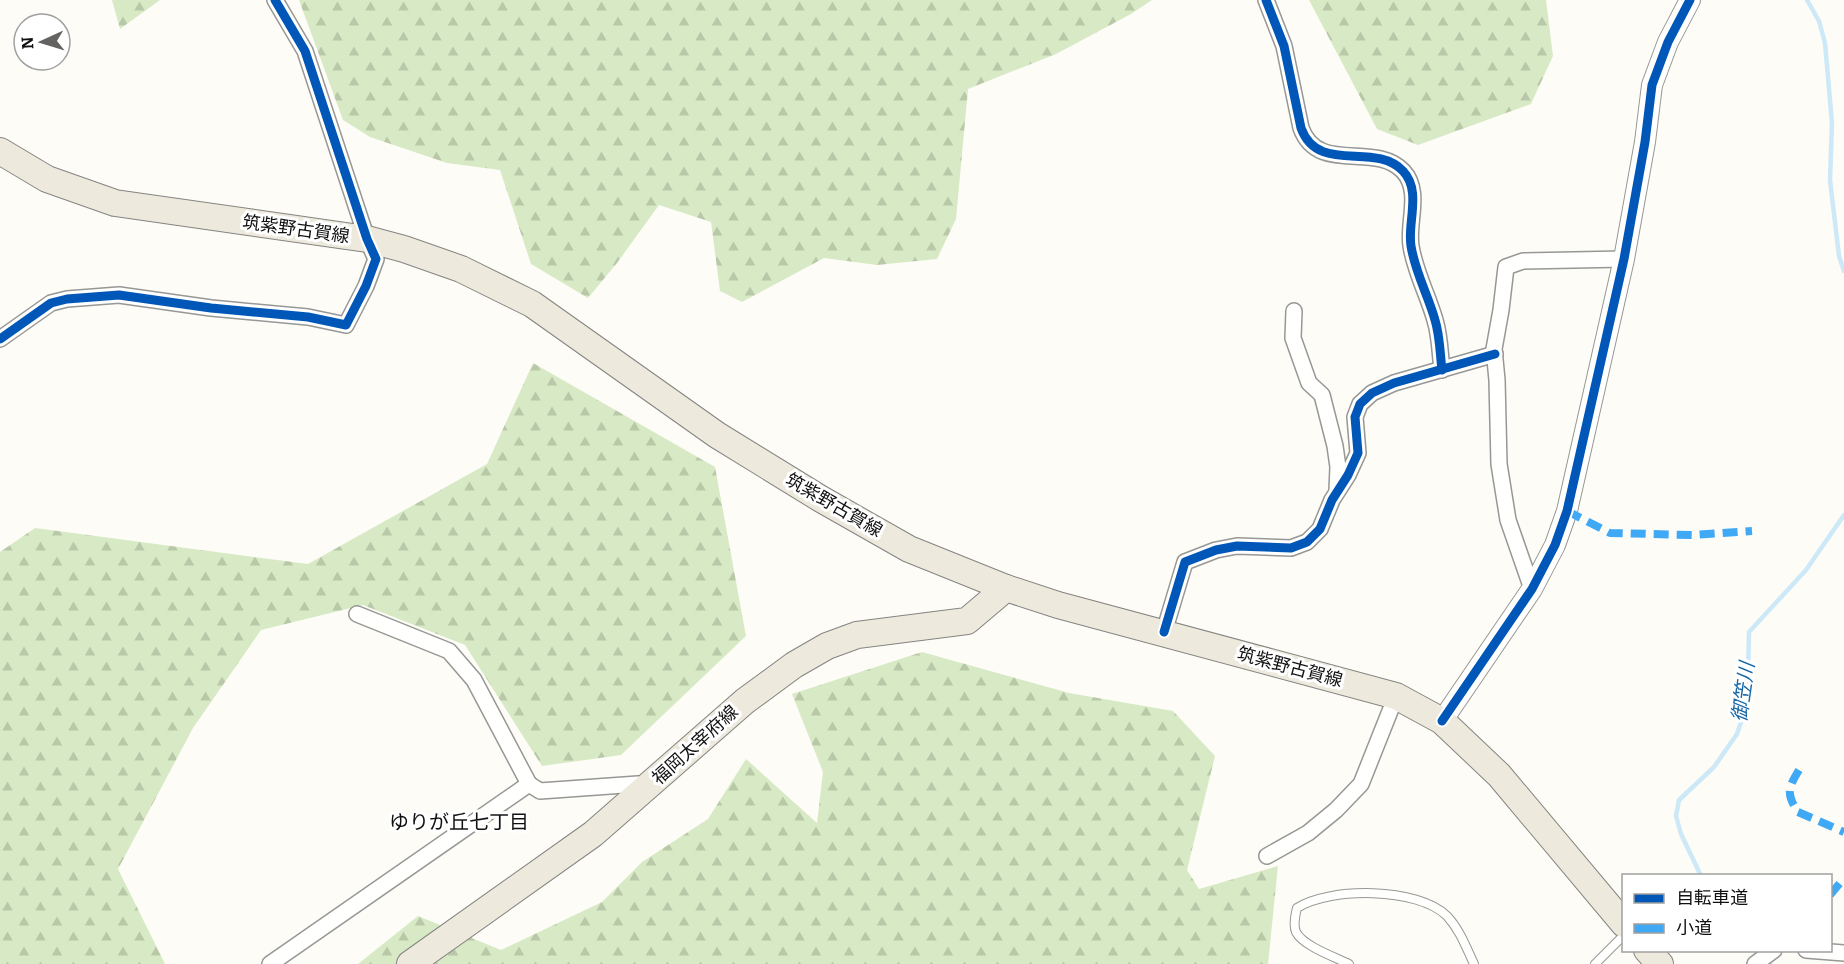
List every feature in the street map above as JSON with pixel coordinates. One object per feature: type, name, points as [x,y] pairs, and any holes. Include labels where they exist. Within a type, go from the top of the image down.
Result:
[{"type":"main road","name":"筑紫野古賀線","points":[[0,151],[47,179],[115,203],[367,239],[461,269],[532,304],[717,435],[821,499],[909,549],[1006,588],[1058,605],[1396,696],[1442,721],[1499,775],[1622,923]]},
{"type":"main road","name":"福岡太宰府線","points":[[410,964],[592,834],[745,701],[794,665],[827,646],[857,635],[967,621],[1006,588]]},
{"type":"main road","points":[[1648,952],[1660,964]]},
{"type":"street","points":[[0,339],[51,303],[67,299],[120,295],[211,308],[308,317],[345,326],[366,286],[376,259],[367,239],[305,51],[275,0]]},
{"type":"street","points":[[1266,0],[1284,46],[1305,139],[1314,149],[1337,155],[1390,161],[1404,171],[1410,181],[1413,201],[1410,245],[1436,322],[1442,370]]},
{"type":"street","points":[[1442,721],[1532,589],[1555,545],[1567,511],[1624,259],[1645,142],[1652,85],[1668,42],[1690,0]]},
{"type":"street","points":[[1532,589],[1508,520],[1499,464],[1495,354],[1506,267],[1523,261],[1624,259]]},
{"type":"street","points":[[1294,311],[1293,338],[1309,382],[1322,395],[1335,446],[1338,467],[1336,493]]},
{"type":"street","points":[[1164,632],[1185,562],[1208,552],[1237,546],[1291,548],[1307,542],[1320,529],[1358,453],[1355,417],[1360,404],[1372,393],[1394,382],[1495,354]]},
{"type":"street","points":[[357,614],[449,651],[474,680],[529,784],[540,791],[638,784],[646,789]]},
{"type":"street","points":[[1267,856],[1308,833],[1336,810],[1361,784],[1396,696]]},
{"type":"street","points":[[270,964],[529,784]]},
{"type":"street","points":[[1755,964],[1772,952]]},
{"type":"street","points":[[1825,952],[1844,953]]},
{"type":"lane","points":[[1349,964],[1308,944],[1296,932],[1294,919],[1297,908],[1305,903],[1334,895],[1376,892],[1423,902],[1432,905],[1446,915],[1460,933],[1474,964]]},
{"type":"lane","points":[[1595,964],[1622,936]]},
{"type":"green space","points":[[112,0],[160,0],[120,29]]},
{"type":"green space","points":[[299,0],[1152,0],[1131,14],[1056,54],[968,89],[956,219],[937,259],[877,265],[824,258],[742,302],[720,291],[711,222],[659,205],[617,263],[588,298],[531,264],[500,170],[447,163],[370,137],[343,120]]},
{"type":"green space","points":[[1309,0],[1546,0],[1553,56],[1531,104],[1418,145],[1377,129]]},
{"type":"green space","points":[[533,363],[715,467],[746,636],[621,755],[542,766],[465,645],[363,605],[261,630],[193,728],[118,869],[165,964],[0,964],[0,552],[35,528],[308,564],[487,464]]},
{"type":"green space","points":[[922,652],[1069,693],[1173,711],[1215,756],[1187,870],[1199,889],[1278,866],[1268,964],[358,964],[418,916],[501,950],[602,902],[642,862],[708,819],[746,759],[817,823],[823,772],[792,694]]},
{"type":"waterway","name":"御笠川","points":[[1807,0],[1819,21],[1825,43],[1832,123],[1830,180],[1839,256],[1844,271]]},
{"type":"waterway","name":"御笠川","points":[[1700,874],[1681,834],[1676,816],[1679,800],[1714,767],[1737,734],[1742,719],[1748,674],[1749,632],[1806,570],[1844,515]]},
{"type":"waterway","name":"御笠川","points":[[1757,952],[1770,964]]},
{"type":"marked path","points":[[1567,511],[1610,533],[1692,535],[1752,531]]},
{"type":"marked path","points":[[1799,770],[1790,791],[1798,812],[1844,832]]},
{"type":"marked path","points":[[1832,893],[1844,878]]},
{"type":"cycle path","points":[[0,339],[51,303],[67,299],[119,295],[211,308],[308,317],[346,325],[366,286],[376,259],[367,239],[305,51],[275,0]]},
{"type":"cycle path","points":[[1266,0],[1284,46],[1301,128],[1309,142],[1320,150],[1333,154],[1378,158],[1391,162],[1409,179],[1413,197],[1411,246],[1415,265],[1437,326],[1442,370]]},
{"type":"cycle path","points":[[1442,721],[1532,589],[1555,545],[1567,511],[1624,259],[1645,142],[1652,85],[1668,42],[1690,0]]},
{"type":"cycle path","points":[[1164,632],[1185,562],[1216,550],[1237,546],[1291,548],[1307,542],[1320,529],[1332,500],[1348,475],[1358,453],[1355,417],[1360,404],[1372,393],[1394,383],[1495,354]]},
{"type":"district","name":"ゆりが丘七丁目","points":[[459,822]]}]
